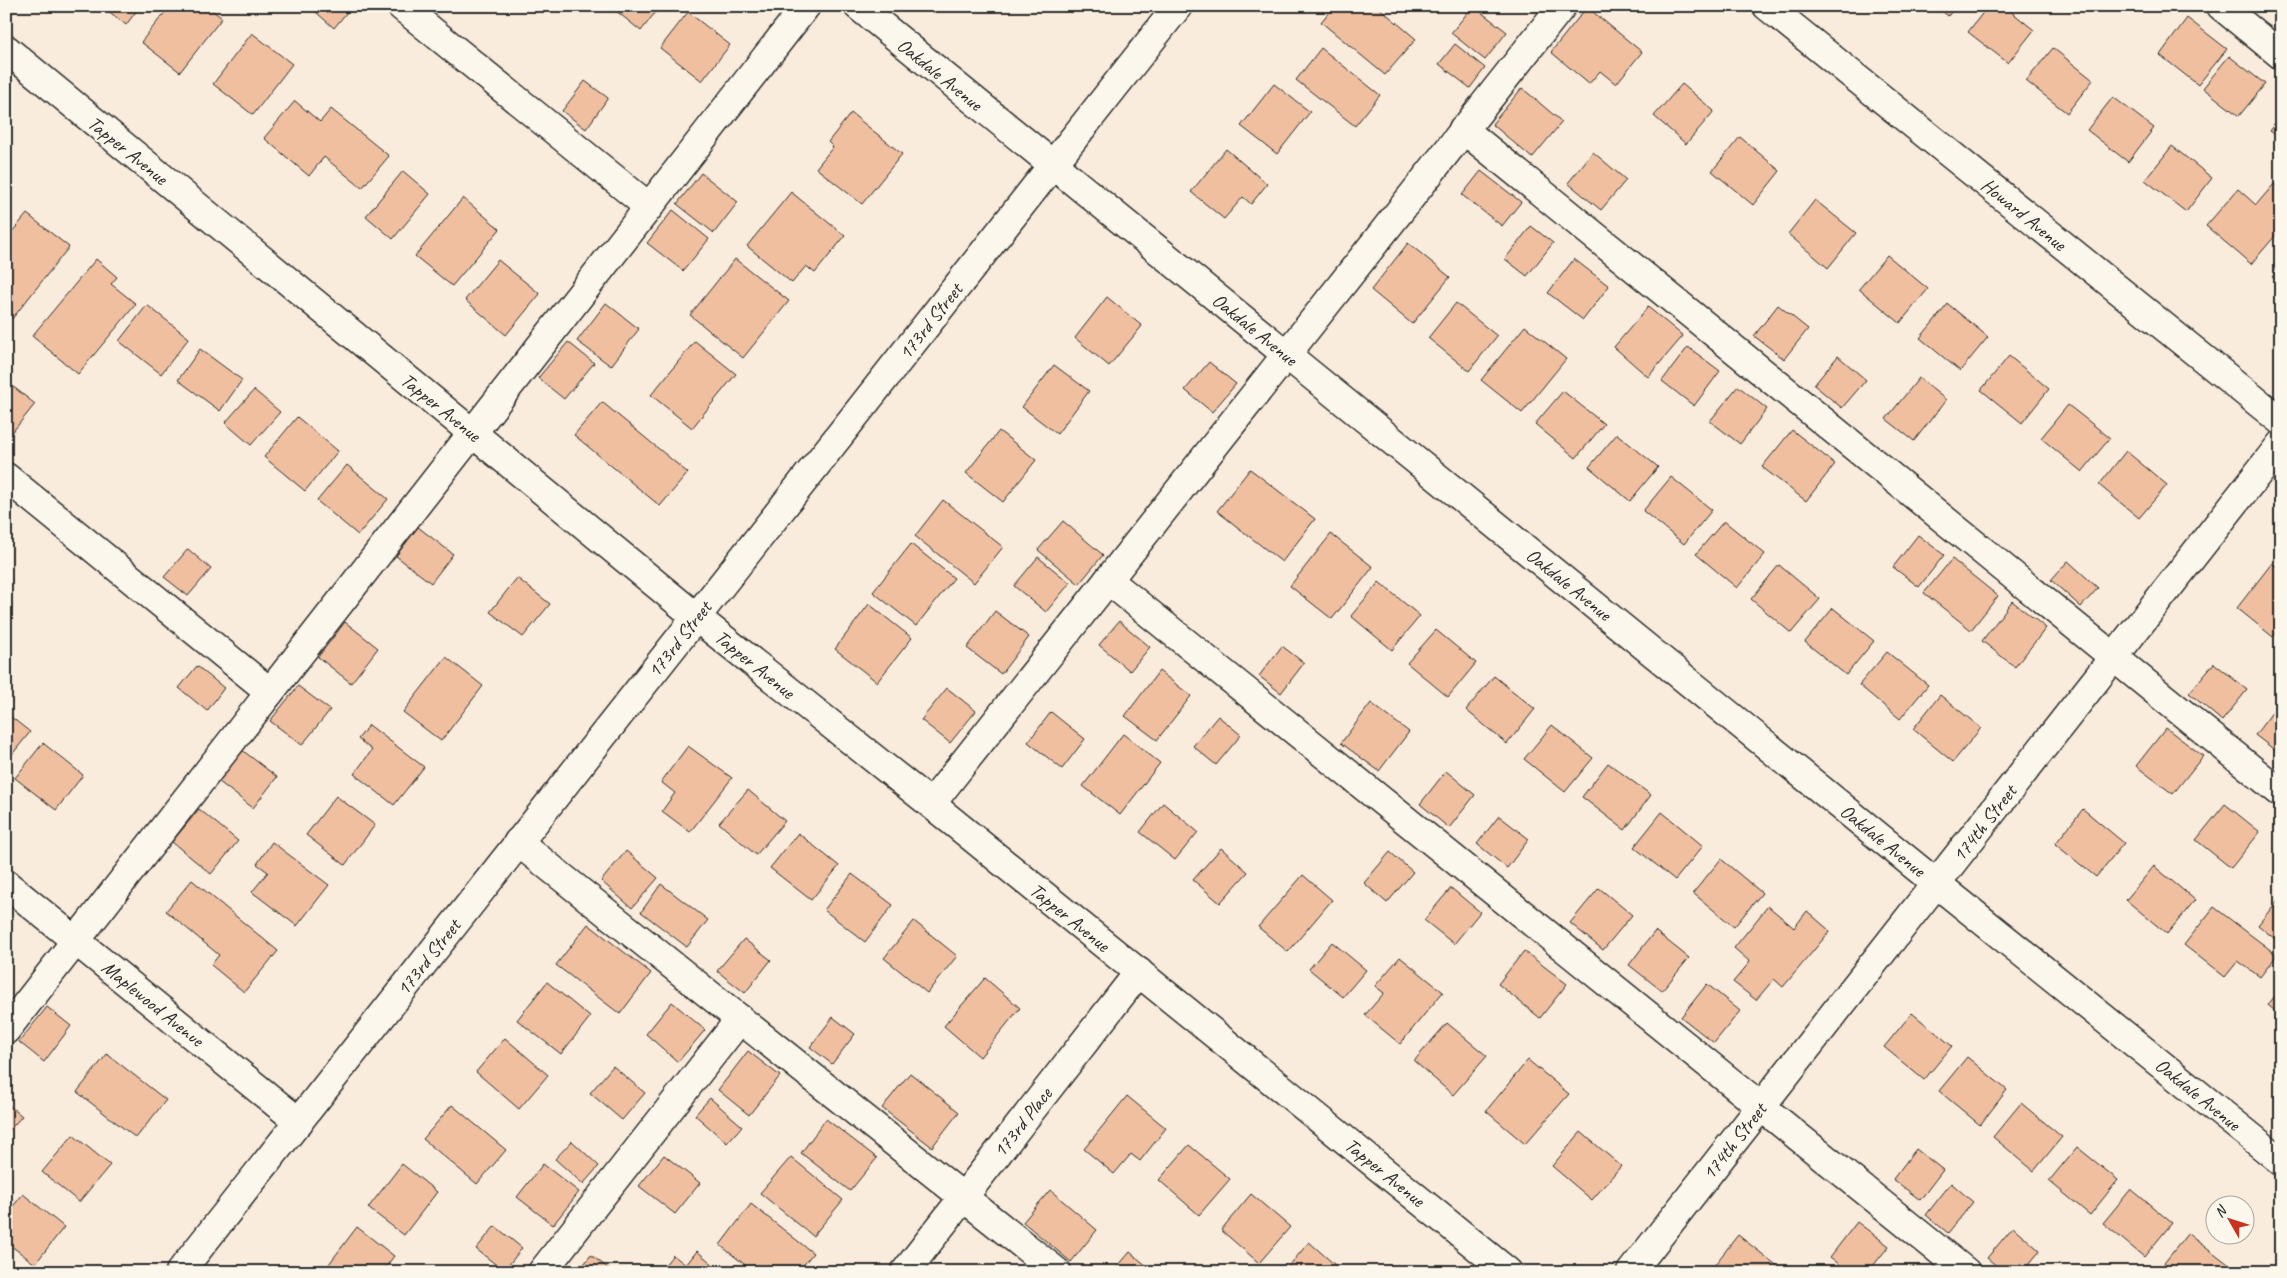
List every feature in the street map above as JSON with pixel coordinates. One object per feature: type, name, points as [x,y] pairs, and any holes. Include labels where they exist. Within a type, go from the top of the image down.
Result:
[{"type":"street","points":[[400,6],[649,207]]},
{"type":"street","points":[[6,1030],[806,6]]},
{"type":"street","name":"Oakdale Avenue","points":[[858,6],[1937,884],[2281,1161]]},
{"type":"street","name":"173rd Street","points":[[180,1272],[1178,6]]},
{"type":"street","points":[[931,804],[1562,6]]},
{"type":"street","name":"Howard Avenue","points":[[1767,6],[2281,421]]},
{"type":"street","points":[[2221,6],[2281,55]]},
{"type":"street","name":"Tapper Avenue","points":[[6,49],[696,617],[931,804],[1508,1272]]},
{"type":"street","points":[[1463,129],[2281,793]]},
{"type":"street","name":"174th Street","points":[[1631,1272],[2281,444]]},
{"type":"street","points":[[6,477],[270,692]]},
{"type":"street","points":[[1108,580],[1966,1272]]},
{"type":"street","points":[[518,842],[1057,1272]]},
{"type":"street","name":"Maplewood Avenue","points":[[6,884],[299,1122]]},
{"type":"street","name":"173rd Place","points":[[905,1272],[1139,972]]},
{"type":"street","points":[[542,1272],[740,1019]]},
{"type":"building","points":[[102,6],[140,6],[126,25]]},
{"type":"building","points":[[170,6],[207,6],[222,18],[180,72],[141,42]]},
{"type":"building","points":[[309,6],[352,6],[334,28]]},
{"type":"building","points":[[610,6],[660,6],[641,31]]},
{"type":"building","points":[[1334,6],[1377,6],[1416,39],[1385,75],[1321,22]]},
{"type":"building","points":[[1473,6],[1507,32],[1485,60],[1451,33]]},
{"type":"building","points":[[1936,6],[1956,6],[1948,16]]},
{"type":"building","points":[[1988,6],[2004,6],[2034,30],[2008,63],[1968,32]]},
{"type":"building","points":[[1587,7],[1642,52],[1616,84],[1600,71],[1589,84],[1551,52]]},
{"type":"building","points":[[688,12],[730,45],[702,81],[660,48]]},
{"type":"building","points":[[2187,18],[2227,49],[2198,85],[2160,55]]},
{"type":"building","points":[[252,33],[292,64],[253,115],[213,84]]},
{"type":"building","points":[[1455,44],[1485,68],[1470,88],[1439,64]]},
{"type":"building","points":[[1321,48],[1380,95],[1355,126],[1296,80]]},
{"type":"building","points":[[2053,48],[2093,80],[2067,113],[2026,81]]},
{"type":"building","points":[[2229,56],[2265,84],[2239,116],[2203,88]]},
{"type":"building","points":[[585,81],[608,98],[586,129],[562,111]]},
{"type":"building","points":[[1274,84],[1310,112],[1277,154],[1241,126]]},
{"type":"building","points":[[1682,84],[1714,111],[1686,144],[1654,116]]},
{"type":"building","points":[[1522,88],[1562,122],[1532,158],[1492,124]]},
{"type":"building","points":[[2113,97],[2154,128],[2128,162],[2087,130]]},
{"type":"building","points":[[295,101],[320,122],[331,109],[389,156],[362,188],[324,157],[309,176],[264,138]]},
{"type":"building","points":[[851,113],[902,154],[862,204],[816,168],[833,147],[828,142]]},
{"type":"building","points":[[2281,117],[2281,139],[2270,131]]},
{"type":"building","points":[[1740,137],[1780,171],[1753,205],[1712,171]]},
{"type":"building","points":[[2172,146],[2212,178],[2186,212],[2145,180]]},
{"type":"building","points":[[1226,149],[1267,184],[1251,204],[1243,197],[1224,219],[1191,192]]},
{"type":"building","points":[[1593,152],[1626,180],[1601,210],[1568,183]]},
{"type":"building","points":[[403,171],[430,194],[393,239],[366,216]]},
{"type":"building","points":[[1481,171],[1521,202],[1502,226],[1462,195]]},
{"type":"building","points":[[701,173],[738,202],[714,233],[677,204]]},
{"type":"building","points":[[2274,184],[2281,189],[2281,229],[2251,264],[2206,226],[2238,189],[2256,205]]},
{"type":"building","points":[[791,192],[845,236],[815,273],[806,266],[792,283],[747,246]]},
{"type":"building","points":[[463,198],[500,229],[452,286],[415,256]]},
{"type":"building","points":[[1815,200],[1856,233],[1828,268],[1788,234]]},
{"type":"building","points":[[673,210],[709,239],[683,271],[647,243]]},
{"type":"building","points":[[27,214],[69,247],[12,319],[6,315],[6,239]]},
{"type":"building","points":[[1531,226],[1553,243],[1527,276],[1505,259]]},
{"type":"building","points":[[1408,243],[1450,277],[1412,324],[1371,290]]},
{"type":"building","points":[[1887,255],[1928,289],[1900,323],[1859,289]]},
{"type":"building","points":[[96,259],[117,277],[111,284],[136,304],[78,374],[32,336]]},
{"type":"building","points":[[735,259],[789,301],[743,358],[690,315]]},
{"type":"building","points":[[1574,259],[1609,286],[1583,320],[1548,293]]},
{"type":"building","points":[[498,260],[540,294],[506,335],[465,300]]},
{"type":"building","points":[[2281,265],[2281,284],[2272,277]]},
{"type":"building","points":[[1107,297],[1142,326],[1109,366],[1075,338]]},
{"type":"building","points":[[606,303],[639,329],[611,366],[577,341]]},
{"type":"building","points":[[1456,303],[1497,336],[1469,371],[1428,338]]},
{"type":"building","points":[[1948,304],[1988,337],[1960,371],[1920,338]]},
{"type":"building","points":[[147,305],[189,338],[161,374],[119,341]]},
{"type":"building","points":[[1778,305],[1808,329],[1784,359],[1754,336]]},
{"type":"building","points":[[1648,307],[1683,336],[1648,377],[1614,347]]},
{"type":"building","points":[[1525,326],[1566,359],[1522,413],[1481,380]]},
{"type":"building","points":[[695,341],[736,374],[692,428],[651,395]]},
{"type":"building","points":[[568,342],[594,363],[564,399],[538,378]]},
{"type":"building","points":[[1688,347],[1720,371],[1694,406],[1662,381]]},
{"type":"building","points":[[200,349],[242,380],[220,411],[178,380]]},
{"type":"building","points":[[1838,356],[1866,380],[1842,408],[1814,385]]},
{"type":"building","points":[[2009,356],[2049,389],[2022,423],[1981,390]]},
{"type":"building","points":[[1209,362],[1236,384],[1212,412],[1185,390]]},
{"type":"building","points":[[1054,365],[1089,391],[1057,434],[1022,407]]},
{"type":"building","points":[[1919,378],[1946,400],[1914,441],[1886,419]]},
{"type":"building","points":[[6,381],[35,404],[6,440]]},
{"type":"building","points":[[1738,386],[1767,409],[1740,444],[1710,421]]},
{"type":"building","points":[[254,390],[280,412],[251,445],[225,423]]},
{"type":"building","points":[[1563,391],[1604,424],[1576,458],[1535,424]]},
{"type":"building","points":[[602,402],[688,473],[660,506],[574,435]]},
{"type":"building","points":[[2068,405],[2110,438],[2082,472],[2041,438]]},
{"type":"building","points":[[297,417],[338,451],[305,491],[264,457]]},
{"type":"building","points":[[1792,430],[1835,464],[1806,501],[1762,467]]},
{"type":"building","points":[[999,431],[1036,460],[1003,502],[966,473]]},
{"type":"building","points":[[1617,434],[1658,467],[1630,501],[1589,467]]},
{"type":"building","points":[[2126,451],[2167,485],[2139,518],[2099,485]]},
{"type":"building","points":[[347,465],[388,499],[358,535],[317,501]]},
{"type":"building","points":[[1250,469],[1315,519],[1282,562],[1217,511]]},
{"type":"building","points":[[1671,477],[1712,510],[1684,544],[1643,511]]},
{"type":"building","points":[[943,500],[1003,547],[974,583],[915,536]]},
{"type":"building","points":[[1063,521],[1103,555],[1079,584],[1038,550]]},
{"type":"building","points":[[1724,521],[1765,554],[1737,588],[1696,554]]},
{"type":"building","points":[[418,527],[453,554],[431,583],[396,556]]},
{"type":"building","points":[[1331,534],[1373,567],[1332,619],[1290,586]]},
{"type":"building","points":[[1918,535],[1944,555],[1919,587],[1893,567]]},
{"type":"building","points":[[911,544],[954,578],[916,626],[873,592]]},
{"type":"building","points":[[188,549],[211,569],[188,596],[164,577]]},
{"type":"building","points":[[1038,557],[1070,583],[1046,612],[1014,586]]},
{"type":"building","points":[[1952,559],[1998,596],[1971,630],[1924,593]]},
{"type":"building","points":[[2068,561],[2098,588],[2081,607],[2051,580]]},
{"type":"building","points":[[2272,563],[2281,570],[2281,627],[2273,637],[2237,608]]},
{"type":"building","points":[[1779,565],[1820,599],[1791,633],[1751,599]]},
{"type":"building","points":[[517,578],[550,604],[523,637],[490,612]]},
{"type":"building","points":[[1379,582],[1420,616],[1392,650],[1351,616]]},
{"type":"building","points":[[2012,601],[2046,628],[2015,667],[1982,641]]},
{"type":"building","points":[[869,604],[912,638],[877,682],[835,649]]},
{"type":"building","points":[[1833,608],[1874,641],[1846,675],[1805,642]]},
{"type":"building","points":[[995,611],[1029,637],[1001,674],[967,648]]},
{"type":"building","points":[[1119,621],[1150,647],[1130,671],[1099,645]]},
{"type":"building","points":[[345,622],[378,648],[351,683],[318,657]]},
{"type":"building","points":[[1436,630],[1476,663],[1448,697],[1407,663]]},
{"type":"building","points":[[1282,646],[1304,663],[1281,693],[1259,676]]},
{"type":"building","points":[[1887,652],[1928,685],[1900,719],[1859,685]]},
{"type":"building","points":[[446,657],[483,686],[441,741],[403,712]]},
{"type":"building","points":[[2214,663],[2247,690],[2222,721],[2189,693]]},
{"type":"building","points":[[197,666],[224,688],[207,711],[179,688]]},
{"type":"building","points":[[1159,671],[1191,696],[1157,740],[1125,716]]},
{"type":"building","points":[[1494,676],[1535,709],[1507,744],[1466,710]]},
{"type":"building","points":[[298,686],[330,710],[302,745],[270,721]]},
{"type":"building","points":[[947,688],[976,711],[950,743],[921,720]]},
{"type":"building","points":[[1940,695],[1981,728],[1953,762],[1913,729]]},
{"type":"building","points":[[1371,703],[1409,732],[1379,771],[1341,743]]},
{"type":"building","points":[[2277,706],[2281,709],[2281,755],[2255,735]]},
{"type":"building","points":[[1051,712],[1085,739],[1062,769],[1028,742]]},
{"type":"building","points":[[6,713],[30,732],[6,762]]},
{"type":"building","points":[[1218,716],[1241,735],[1216,765],[1193,746]]},
{"type":"building","points":[[369,725],[424,767],[394,805],[354,774],[372,750],[358,739]]},
{"type":"building","points":[[1552,725],[1593,758],[1565,792],[1524,759]]},
{"type":"building","points":[[2166,728],[2203,756],[2173,794],[2136,766]]},
{"type":"building","points":[[1123,734],[1160,763],[1120,815],[1083,786]]},
{"type":"building","points":[[43,743],[83,775],[56,810],[15,778]]},
{"type":"building","points":[[688,746],[732,778],[690,832],[662,811],[675,793],[661,782]]},
{"type":"building","points":[[242,750],[277,777],[253,808],[218,781]]},
{"type":"building","points":[[1608,763],[1651,795],[1625,830],[1582,797]]},
{"type":"building","points":[[1446,771],[1475,795],[1449,828],[1420,804]]},
{"type":"building","points":[[748,790],[785,821],[756,855],[719,823]]},
{"type":"building","points":[[336,796],[375,825],[345,865],[306,835]]},
{"type":"building","points":[[1163,803],[1198,832],[1175,860],[1140,832]]},
{"type":"building","points":[[2225,804],[2260,832],[2231,868],[2196,840]]},
{"type":"building","points":[[199,809],[238,841],[211,874],[172,842]]},
{"type":"building","points":[[2083,809],[2124,843],[2096,877],[2055,844]]},
{"type":"building","points":[[1662,812],[1703,846],[1675,880],[1634,847]]},
{"type":"building","points":[[1499,816],[1529,839],[1507,868],[1477,844]]},
{"type":"building","points":[[798,833],[839,866],[811,900],[770,868]]},
{"type":"building","points":[[272,842],[329,885],[297,926],[252,892],[268,872],[257,864]]},
{"type":"building","points":[[1221,848],[1248,872],[1220,903],[1193,880]]},
{"type":"building","points":[[626,851],[658,878],[632,908],[601,881]]},
{"type":"building","points":[[1390,852],[1413,872],[1387,903],[1364,883]]},
{"type":"building","points":[[1721,859],[1762,893],[1734,927],[1693,893]]},
{"type":"building","points":[[2154,866],[2195,900],[2167,934],[2126,900]]},
{"type":"building","points":[[852,874],[893,905],[865,942],[824,910]]},
{"type":"building","points":[[1303,875],[1332,900],[1288,952],[1258,927]]},
{"type":"building","points":[[192,880],[278,951],[244,992],[211,965],[219,955],[166,911]]},
{"type":"building","points":[[661,884],[708,920],[687,947],[641,912]]},
{"type":"building","points":[[1451,888],[1480,912],[1454,944],[1424,920]]},
{"type":"building","points":[[1599,888],[1632,915],[1603,950],[1570,923]]},
{"type":"building","points":[[2281,896],[2281,944],[2258,925]]},
{"type":"building","points":[[1768,906],[1794,928],[1807,911],[1830,931],[1783,987],[1774,979],[1756,1000],[1733,982],[1750,962],[1734,948]]},
{"type":"building","points":[[2214,907],[2277,955],[2260,977],[2238,961],[2225,977],[2184,945]]},
{"type":"building","points":[[914,921],[957,956],[927,993],[884,958]]},
{"type":"building","points":[[588,924],[651,973],[620,1014],[556,965]]},
{"type":"building","points":[[1655,931],[1689,958],[1662,991],[1629,965]]},
{"type":"building","points":[[744,939],[771,960],[745,993],[717,971]]},
{"type":"building","points":[[1332,942],[1366,970],[1343,997],[1309,969]]},
{"type":"building","points":[[1524,951],[1567,984],[1540,1018],[1498,984]]},
{"type":"building","points":[[1400,957],[1443,992],[1400,1044],[1365,1015],[1384,993],[1375,986]]},
{"type":"building","points":[[985,978],[1020,1008],[980,1057],[944,1026]]},
{"type":"building","points":[[547,982],[590,1017],[561,1054],[517,1020]]},
{"type":"building","points":[[1707,984],[1740,1011],[1714,1043],[1681,1017]]},
{"type":"building","points":[[2281,988],[2281,1016],[2268,1005]]},
{"type":"building","points":[[672,1002],[705,1030],[678,1062],[646,1034]]},
{"type":"building","points":[[47,1007],[71,1026],[44,1062],[19,1042]]},
{"type":"building","points":[[1912,1013],[1952,1046],[1924,1080],[1884,1047]]},
{"type":"building","points":[[833,1017],[855,1034],[832,1064],[810,1047]]},
{"type":"building","points":[[1447,1023],[1487,1056],[1453,1095],[1414,1061]]},
{"type":"building","points":[[505,1038],[548,1075],[519,1109],[476,1072]]},
{"type":"building","points":[[748,1051],[780,1076],[749,1115],[718,1090]]},
{"type":"building","points":[[107,1054],[166,1100],[136,1138],[77,1092]]},
{"type":"building","points":[[1967,1057],[2007,1090],[1980,1125],[1939,1091]]},
{"type":"building","points":[[1528,1060],[1569,1094],[1525,1144],[1486,1111]]},
{"type":"building","points":[[613,1066],[645,1093],[622,1120],[590,1093]]},
{"type":"building","points":[[910,1073],[959,1112],[932,1147],[882,1108]]},
{"type":"building","points":[[1127,1096],[1166,1128],[1140,1161],[1131,1154],[1114,1174],[1084,1149]]},
{"type":"building","points":[[710,1098],[742,1126],[727,1143],[695,1115]]},
{"type":"building","points":[[6,1103],[22,1116],[6,1134]]},
{"type":"building","points":[[2021,1103],[2062,1137],[2034,1171],[1993,1137]]},
{"type":"building","points":[[452,1105],[506,1150],[477,1184],[423,1139]]},
{"type":"building","points":[[826,1119],[877,1158],[850,1191],[801,1153]]},
{"type":"building","points":[[1581,1132],[1621,1166],[1592,1200],[1552,1166]]},
{"type":"building","points":[[73,1135],[110,1165],[79,1202],[42,1172]]},
{"type":"building","points":[[572,1141],[599,1166],[583,1184],[555,1159]]},
{"type":"building","points":[[1189,1145],[1230,1179],[1199,1215],[1159,1180]]},
{"type":"building","points":[[2077,1147],[2118,1180],[2090,1215],[2049,1181]]},
{"type":"building","points":[[1916,1149],[1943,1170],[1920,1200],[1893,1179]]},
{"type":"building","points":[[664,1155],[700,1183],[675,1214],[639,1186]]},
{"type":"building","points":[[791,1157],[843,1200],[813,1236],[760,1193]]},
{"type":"building","points":[[402,1164],[437,1192],[404,1235],[368,1208]]},
{"type":"building","points":[[543,1164],[579,1192],[553,1225],[517,1197]]},
{"type":"building","points":[[1951,1183],[1973,1202],[1948,1233],[1926,1215]]},
{"type":"building","points":[[2131,1189],[2172,1223],[2144,1257],[2103,1223]]},
{"type":"building","points":[[1050,1190],[1097,1230],[1071,1262],[1023,1222]]},
{"type":"building","points":[[23,1194],[64,1227],[35,1264],[6,1242],[6,1215]]},
{"type":"building","points":[[1251,1194],[1290,1227],[1259,1263],[1221,1230]]},
{"type":"building","points":[[751,1204],[813,1253],[798,1272],[754,1272],[720,1245]]},
{"type":"building","points":[[1857,1222],[1889,1246],[1868,1272],[1849,1272],[1830,1257]]},
{"type":"building","points":[[495,1226],[522,1248],[504,1271],[476,1249]]},
{"type":"building","points":[[357,1227],[394,1256],[382,1272],[323,1272]]},
{"type":"building","points":[[2013,1227],[2040,1251],[2022,1272],[2004,1272],[1987,1258]]},
{"type":"building","points":[[2188,1233],[2232,1267],[2228,1272],[2157,1272]]},
{"type":"building","points":[[1738,1235],[1780,1268],[1777,1272],[1709,1272]]},
{"type":"building","points":[[1309,1242],[1343,1272],[1284,1272]]},
{"type":"building","points":[[697,1251],[722,1272],[659,1272],[673,1255],[686,1265]]},
{"type":"building","points":[[1130,1252],[1154,1272],[1113,1272]]},
{"type":"building","points":[[591,1255],[613,1272],[578,1272]]},
{"type":"building","points":[[1913,1266],[1921,1272],[1908,1272]]}]
